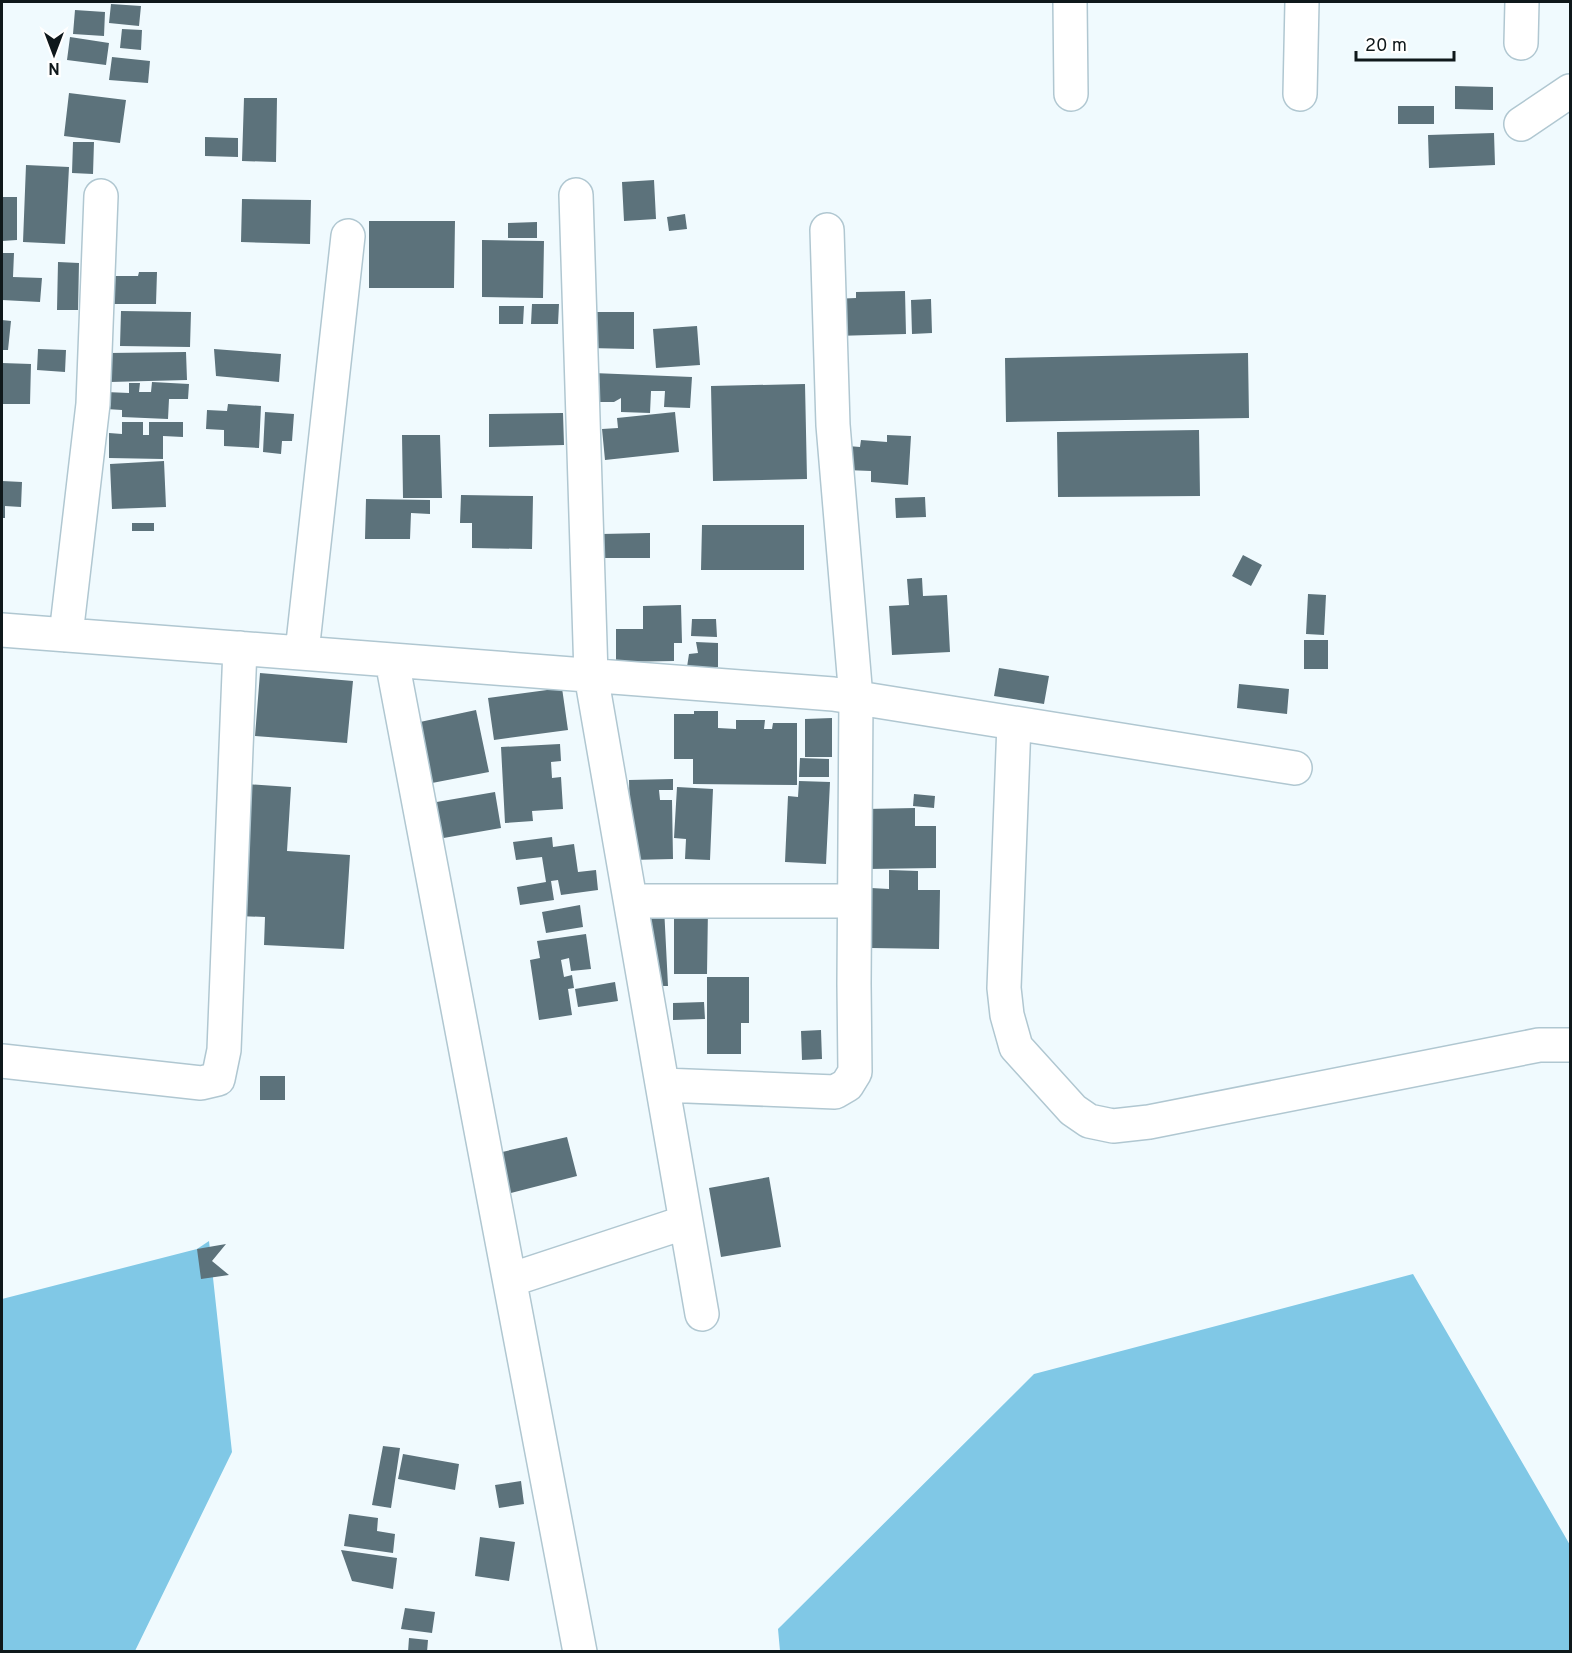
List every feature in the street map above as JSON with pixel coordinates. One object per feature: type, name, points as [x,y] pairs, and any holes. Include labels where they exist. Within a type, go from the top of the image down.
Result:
[{"type":"street","points":[[1070,2],[1071,94]]},
{"type":"street","points":[[1300,94],[1302,2]]},
{"type":"street","points":[[1521,43],[1522,2]]},
{"type":"street","points":[[1521,124],[1570,92]]},
{"type":"street","points":[[576,195],[591,675],[702,1314]]},
{"type":"street","points":[[66,635],[93,404],[101,196]]},
{"type":"street","points":[[663,1085],[836,1092],[847,1085],[855,1072],[856,698],[833,424],[827,230]]},
{"type":"street","points":[[302,652],[348,236]]},
{"type":"street","points":[[2,630],[822,693],[1295,768]]},
{"type":"street","points":[[2,1061],[201,1083],[218,1079],[224,1050],[240,648]]},
{"type":"street","points":[[392,661],[580,1652]]},
{"type":"street","points":[[1014,723],[1004,988],[1007,1015],[1016,1047],[1073,1110],[1089,1121],[1113,1125],[1149,1122],[1539,1045],[1570,1045]]},
{"type":"street","points":[[631,901],[854,901]]},
{"type":"street","points":[[510,1280],[686,1222]]},
{"type":"shaded area","points":[[209,1241],[232,1452],[135,1651],[2,1652],[2,1299],[197,1249]]},
{"type":"shaded area","points":[[1413,1274],[1570,1545],[1570,1651],[780,1651],[778,1629],[1034,1374]]},
{"type":"building","points":[[111,4],[141,6],[139,26],[109,23]]},
{"type":"building","points":[[75,10],[105,12],[104,36],[73,34]]},
{"type":"building","points":[[122,29],[142,30],[141,50],[120,48]]},
{"type":"building","points":[[70,37],[109,43],[106,65],[67,60]]},
{"type":"building","points":[[112,57],[150,61],[148,83],[109,80]]},
{"type":"building","points":[[1455,86],[1493,87],[1493,110],[1455,109]]},
{"type":"building","points":[[69,93],[126,100],[120,143],[64,136]]},
{"type":"building","points":[[244,98],[277,98],[276,162],[242,161]]},
{"type":"building","points":[[1398,106],[1434,106],[1434,124],[1398,124]]},
{"type":"building","points":[[1494,133],[1495,165],[1429,168],[1428,135]]},
{"type":"building","points":[[205,137],[238,138],[238,157],[205,156]]},
{"type":"building","points":[[73,142],[94,142],[93,174],[72,173]]},
{"type":"building","points":[[26,165],[69,167],[65,244],[23,242]]},
{"type":"building","points":[[654,180],[656,219],[624,221],[622,182]]},
{"type":"building","points":[[2,197],[17,197],[17,240],[2,241]]},
{"type":"building","points":[[242,199],[311,200],[310,244],[241,242]]},
{"type":"building","points":[[685,214],[687,229],[669,231],[667,217]]},
{"type":"building","points":[[369,221],[455,221],[454,288],[369,288]]},
{"type":"building","points":[[537,222],[537,238],[508,238],[508,223]]},
{"type":"building","points":[[482,240],[544,241],[543,298],[482,297]]},
{"type":"building","points":[[2,253],[14,253],[13,277],[42,278],[40,302],[2,300]]},
{"type":"building","points":[[58,262],[79,263],[78,310],[57,310]]},
{"type":"building","points":[[139,272],[157,272],[156,304],[114,304],[115,276],[138,276]]},
{"type":"building","points":[[905,291],[906,334],[835,336],[834,299],[856,298],[856,292]]},
{"type":"building","points":[[931,299],[932,333],[912,334],[911,300]]},
{"type":"building","points":[[532,304],[559,304],[558,324],[531,324]]},
{"type":"building","points":[[499,306],[524,306],[523,324],[499,324]]},
{"type":"building","points":[[121,311],[191,312],[190,347],[120,346]]},
{"type":"building","points":[[590,312],[634,312],[634,349],[589,348]]},
{"type":"building","points":[[2,320],[11,321],[8,350],[2,350]]},
{"type":"building","points":[[697,326],[700,365],[656,368],[653,329]]},
{"type":"building","points":[[38,349],[66,350],[65,372],[37,370]]},
{"type":"building","points":[[214,349],[281,354],[279,382],[216,376]]},
{"type":"building","points":[[186,352],[187,380],[110,382],[109,353]]},
{"type":"building","points":[[1248,353],[1249,418],[1006,422],[1005,358]]},
{"type":"building","points":[[2,363],[31,364],[30,404],[2,404]]},
{"type":"building","points":[[593,373],[692,377],[690,408],[664,407],[665,391],[651,391],[650,413],[621,412],[621,398],[614,402],[592,402]]},
{"type":"building","points":[[152,382],[189,384],[188,399],[169,399],[168,419],[122,417],[122,410],[106,409],[106,392],[129,393],[129,383],[140,383],[139,392],[151,392]]},
{"type":"building","points":[[805,384],[807,479],[713,481],[711,386]]},
{"type":"building","points":[[228,404],[261,406],[259,448],[224,446],[224,430],[206,429],[207,410],[227,411]]},
{"type":"building","points":[[265,412],[294,414],[292,441],[282,441],[281,454],[263,452]]},
{"type":"building","points":[[675,412],[679,452],[605,460],[602,429],[618,428],[617,418]]},
{"type":"building","points":[[563,413],[564,445],[489,447],[489,414]]},
{"type":"building","points":[[122,422],[143,422],[143,435],[149,435],[149,422],[183,422],[183,437],[163,436],[163,459],[109,458],[109,433],[122,434]]},
{"type":"building","points":[[1199,430],[1200,496],[1058,497],[1057,432]]},
{"type":"building","points":[[402,435],[440,435],[442,498],[403,498]]},
{"type":"building","points":[[887,435],[911,436],[908,485],[871,482],[871,471],[846,470],[848,446],[860,447],[861,440],[887,442]]},
{"type":"building","points":[[164,461],[166,507],[112,509],[110,464]]},
{"type":"building","points":[[2,481],[22,482],[21,507],[5,506],[5,518],[2,518]]},
{"type":"building","points":[[461,495],[533,496],[532,549],[472,548],[472,523],[460,523]]},
{"type":"building","points":[[925,497],[926,517],[896,518],[895,498]]},
{"type":"building","points":[[366,499],[430,500],[430,514],[411,513],[410,539],[365,539]]},
{"type":"building","points":[[132,523],[154,523],[154,531],[132,531]]},
{"type":"building","points":[[702,525],[804,525],[804,570],[701,570]]},
{"type":"building","points":[[650,533],[650,558],[602,558],[601,534]]},
{"type":"building","points":[[1243,555],[1262,565],[1251,586],[1232,576]]},
{"type":"building","points":[[922,578],[923,596],[947,595],[950,652],[892,655],[889,606],[909,605],[907,579]]},
{"type":"building","points":[[1308,594],[1326,595],[1324,635],[1306,634]]},
{"type":"building","points":[[681,605],[682,643],[674,643],[674,661],[616,662],[616,629],[643,629],[643,606]]},
{"type":"building","points":[[692,619],[716,619],[717,637],[691,636]]},
{"type":"building","points":[[1304,640],[1328,640],[1328,669],[1304,669]]},
{"type":"building","points":[[696,642],[718,643],[718,667],[687,667],[689,654],[698,653]]},
{"type":"building","points":[[999,668],[1049,676],[1044,704],[994,696]]},
{"type":"building","points":[[260,673],[353,681],[347,743],[255,736]]},
{"type":"building","points":[[1239,684],[1289,689],[1287,714],[1237,708]]},
{"type":"building","points":[[562,688],[568,730],[494,740],[488,698]]},
{"type":"building","points":[[476,710],[489,772],[432,783],[420,722]]},
{"type":"building","points":[[694,711],[718,711],[718,728],[736,729],[736,720],[765,720],[764,729],[772,729],[773,723],[797,723],[797,785],[693,784],[693,759],[674,759],[674,714],[694,714]]},
{"type":"building","points":[[832,718],[832,757],[805,757],[805,719]]},
{"type":"building","points":[[560,744],[561,761],[551,762],[552,778],[561,777],[563,809],[532,811],[533,821],[505,823],[501,747]]},
{"type":"building","points":[[800,758],[829,759],[829,777],[799,777]]},
{"type":"building","points":[[673,779],[673,790],[659,790],[660,800],[672,800],[673,859],[631,860],[629,780]]},
{"type":"building","points":[[799,781],[830,782],[826,864],[785,862],[788,796],[798,797]]},
{"type":"building","points":[[246,784],[291,787],[287,851],[350,855],[344,949],[264,945],[265,917],[238,916]]},
{"type":"building","points":[[677,787],[713,789],[710,860],[685,859],[686,839],[674,838]]},
{"type":"building","points":[[495,792],[501,828],[432,840],[425,804]]},
{"type":"building","points":[[914,794],[935,796],[934,808],[913,806]]},
{"type":"building","points":[[915,808],[915,826],[936,826],[936,868],[867,869],[866,809]]},
{"type":"building","points":[[552,837],[553,847],[574,844],[578,872],[596,870],[598,890],[561,895],[558,880],[551,881],[554,900],[520,905],[517,887],[546,882],[542,857],[516,860],[513,842]]},
{"type":"building","points":[[889,870],[918,871],[918,890],[940,890],[939,949],[871,948],[871,888],[889,889]]},
{"type":"building","points":[[580,905],[583,927],[546,933],[542,912]]},
{"type":"building","points":[[664,907],[668,986],[652,986],[648,908]]},
{"type":"building","points":[[674,908],[708,908],[707,974],[674,974]]},
{"type":"building","points":[[586,934],[591,969],[571,971],[569,958],[561,960],[564,977],[572,975],[574,988],[568,989],[572,1015],[539,1020],[530,960],[540,958],[537,941]]},
{"type":"building","points":[[707,977],[749,977],[749,1023],[741,1023],[741,1054],[707,1054]]},
{"type":"building","points":[[615,982],[618,1001],[578,1007],[575,989]]},
{"type":"building","points":[[704,1002],[705,1019],[673,1020],[673,1003]]},
{"type":"building","points":[[821,1030],[822,1059],[802,1060],[801,1031]]},
{"type":"building","points":[[260,1076],[285,1076],[285,1100],[260,1100]]},
{"type":"building","points":[[567,1137],[577,1176],[499,1196],[489,1155]]},
{"type":"building","points":[[769,1177],[781,1247],[721,1257],[709,1188]]},
{"type":"building","points":[[226,1244],[212,1261],[229,1275],[201,1279],[197,1249]]},
{"type":"building","points":[[383,1446],[400,1448],[391,1508],[372,1505]]},
{"type":"building","points":[[403,1454],[459,1464],[455,1490],[398,1479]]},
{"type":"building","points":[[521,1481],[524,1504],[499,1508],[495,1485]]},
{"type":"building","points":[[349,1514],[378,1518],[377,1531],[395,1534],[393,1553],[344,1546]]},
{"type":"building","points":[[480,1537],[515,1542],[509,1581],[475,1576]]},
{"type":"building","points":[[341,1550],[397,1558],[393,1589],[352,1581]]},
{"type":"building","points":[[405,1608],[435,1612],[432,1633],[401,1629]]},
{"type":"building","points":[[409,1638],[428,1640],[427,1652],[408,1652]]}]
